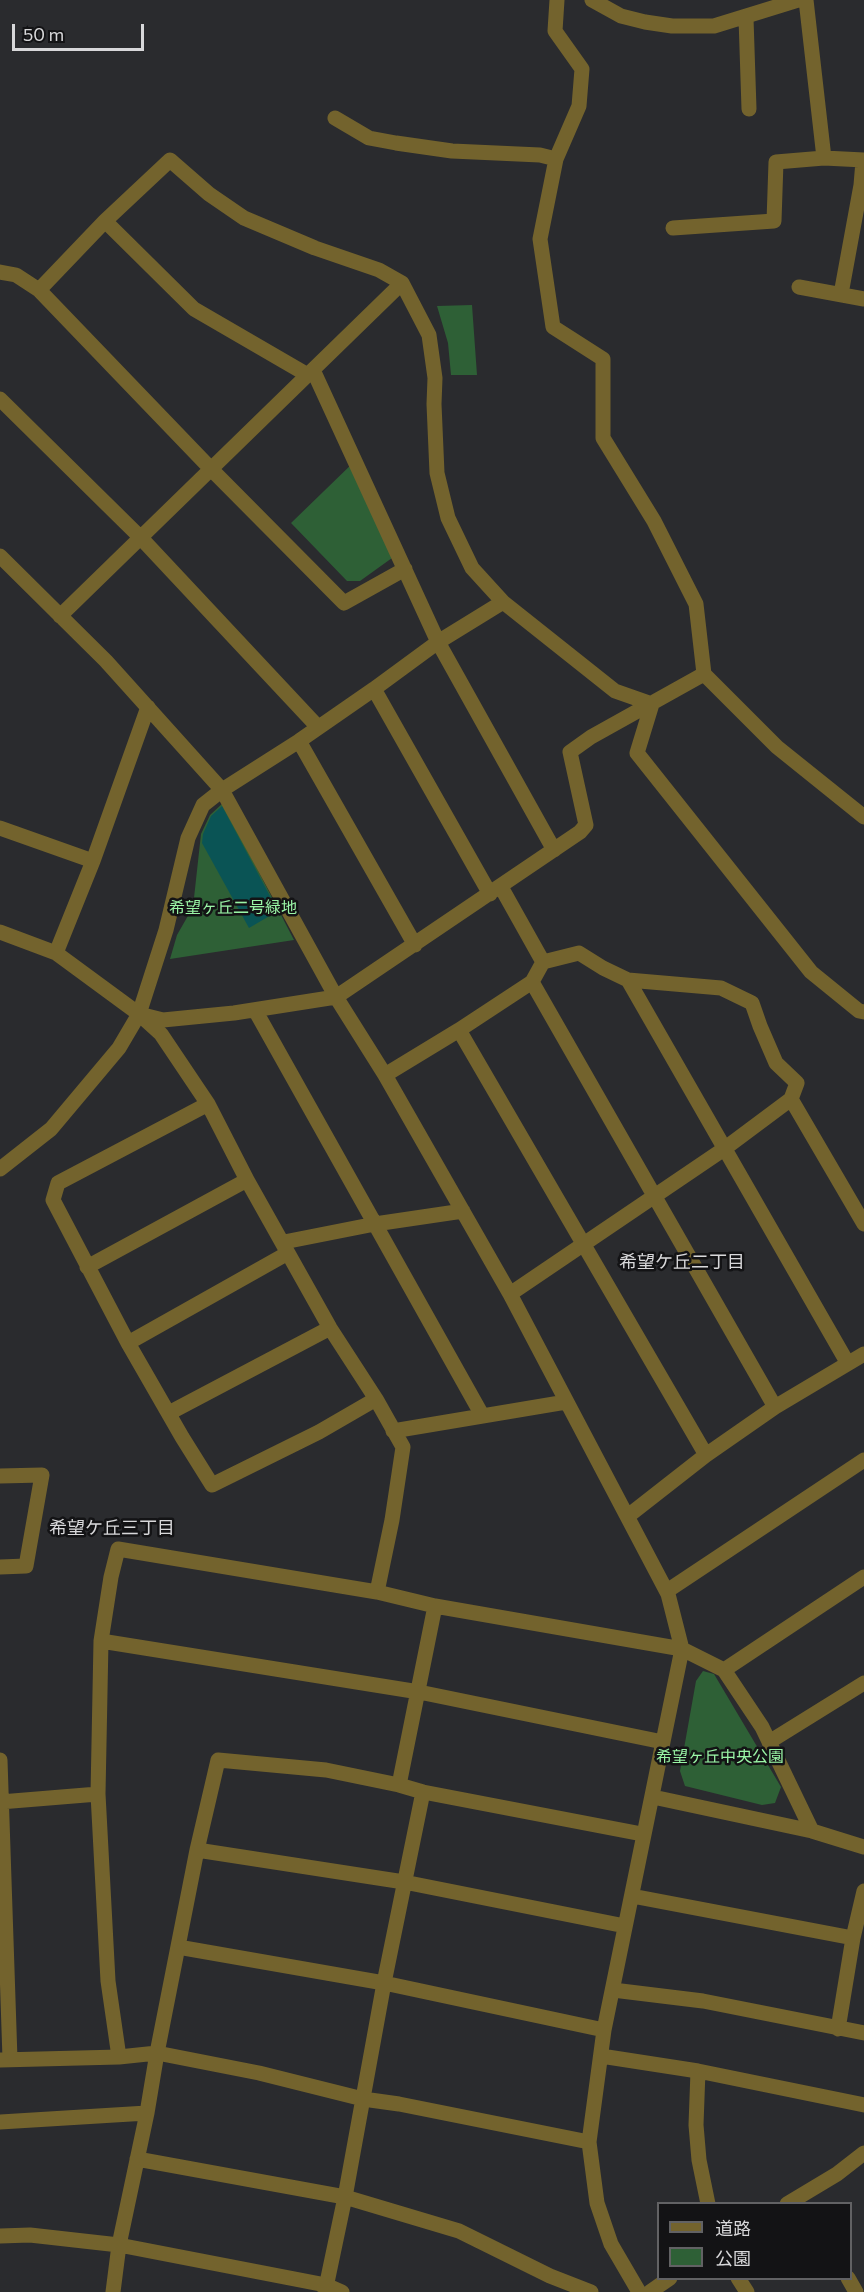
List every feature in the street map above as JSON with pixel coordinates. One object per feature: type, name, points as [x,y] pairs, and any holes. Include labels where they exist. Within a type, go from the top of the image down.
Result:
[{"type":"street","points":[[557,0],[555,31],[582,69],[579,106],[556,159],[540,239],[553,327],[603,359],[603,438],[654,521],[696,604],[704,674],[777,747],[864,817]]},
{"type":"street","points":[[592,0],[621,16],[672,26],[714,26],[746,18],[790,1]]},
{"type":"street","points":[[806,0],[824,158]]},
{"type":"street","points":[[746,18],[749,110]]},
{"type":"street","points":[[335,118],[369,138],[452,151],[540,154],[556,159]]},
{"type":"street","points":[[673,228],[774,220],[776,162],[824,158],[863,160],[862,185],[841,294]]},
{"type":"street","points":[[39,290],[105,221],[170,160],[209,194],[244,218],[280,235],[379,270],[402,283],[429,335],[435,378],[437,473],[448,518],[472,568],[502,602],[615,692],[652,704]]},
{"type":"street","points":[[105,221],[194,309],[309,372],[438,642],[554,850]]},
{"type":"street","points":[[0,272],[16,275],[39,290],[344,603],[405,569]]},
{"type":"street","points":[[60,616],[402,283]]},
{"type":"street","points":[[799,287],[864,299]]},
{"type":"street","points":[[0,399],[141,538],[317,726]]},
{"type":"street","points":[[0,556],[106,661],[222,790],[336,997],[385,1075],[510,1294],[667,1591],[682,1649],[653,1797],[642,1834],[632,1896],[604,2030],[589,2142],[597,2204],[611,2244],[639,2292]]},
{"type":"street","points":[[0,1169],[51,1130],[119,1048],[139,1014],[166,930],[188,838],[202,805],[375,689],[438,642],[502,602]]},
{"type":"street","points":[[139,1014],[163,1020],[255,1010],[336,997],[580,832],[586,825],[570,752],[591,737],[704,674]]},
{"type":"street","points":[[375,689],[495,890],[543,962]]},
{"type":"street","points":[[652,704],[637,753],[811,972],[859,1011],[864,1012]]},
{"type":"street","points":[[56,952],[93,861],[148,707]]},
{"type":"street","points":[[299,741],[415,945]]},
{"type":"street","points":[[0,828],[93,861]]},
{"type":"street","points":[[0,932],[56,952],[139,1014],[161,1034],[208,1104],[247,1180],[330,1328],[376,1399],[403,1447],[392,1520],[377,1592]]},
{"type":"street","points":[[385,1075],[532,982],[543,962],[579,952],[603,968],[628,980],[721,988],[752,1003],[776,1063],[797,1083],[791,1099],[724,1149],[510,1294]]},
{"type":"street","points":[[628,980],[847,1362]]},
{"type":"street","points":[[532,982],[775,1407]]},
{"type":"street","points":[[255,1010],[482,1415]]},
{"type":"street","points":[[459,1030],[706,1455]]},
{"type":"street","points":[[791,1099],[864,1224]]},
{"type":"street","points":[[208,1104],[58,1183],[52,1200],[128,1343],[212,1485],[319,1432],[376,1399]]},
{"type":"street","points":[[87,1267],[247,1180]]},
{"type":"street","points":[[128,1343],[286,1248],[375,1224],[463,1211]]},
{"type":"street","points":[[169,1413],[330,1328]]},
{"type":"street","points":[[628,1516],[706,1455],[775,1407],[847,1362],[864,1354]]},
{"type":"street","points":[[393,1431],[567,1402]]},
{"type":"street","points":[[667,1591],[864,1460]]},
{"type":"street","points":[[0,1476],[42,1475],[26,1566],[0,1568]]},
{"type":"street","points":[[119,2057],[108,1981],[98,1794],[101,1641],[118,1549],[377,1592],[435,1606],[682,1649],[724,1670],[762,1727],[812,1831]]},
{"type":"street","points":[[724,1670],[864,1577]]},
{"type":"street","points":[[399,1785],[435,1606]]},
{"type":"street","points":[[101,1641],[419,1692],[663,1742]]},
{"type":"street","points":[[769,1742],[864,1683]]},
{"type":"street","points":[[0,1760],[5,2060],[119,2057],[157,2053],[259,2073],[363,2099],[399,2104],[589,2142]]},
{"type":"street","points":[[113,2292],[119,2245],[147,2113],[197,1850],[218,1760],[326,1770],[423,1792],[642,1834]]},
{"type":"street","points":[[325,2289],[345,2197],[384,1983],[423,1792]]},
{"type":"street","points":[[1,1802],[98,1794]]},
{"type":"street","points":[[653,1797],[812,1831],[864,1847]]},
{"type":"street","points":[[197,1850],[404,1882],[625,1926]]},
{"type":"street","points":[[838,2029],[853,1938],[864,1891]]},
{"type":"street","points":[[632,1896],[853,1938]]},
{"type":"street","points":[[178,1947],[384,1983],[604,2030]]},
{"type":"street","points":[[613,1990],[704,2001],[864,2033]]},
{"type":"street","points":[[601,2056],[698,2071],[864,2105]]},
{"type":"street","points":[[698,2071],[696,2125],[699,2160],[708,2202]]},
{"type":"street","points":[[0,2122],[147,2113]]},
{"type":"street","points":[[794,2202],[864,2153]]},
{"type":"street","points":[[137,2159],[345,2197],[459,2231],[550,2276],[591,2292]]},
{"type":"street","points":[[0,2236],[30,2235],[119,2245],[342,2292]]},
{"type":"street","points":[[650,2292],[667,2280]]},
{"type":"green space","points":[[472,305],[477,375],[451,375],[448,343],[437,306]]},
{"type":"green space","points":[[356,460],[392,558],[360,581],[347,581],[291,523]]},
{"type":"green space","name":"希望ヶ丘二号緑地","points":[[223,803],[294,940],[170,959],[177,935],[193,907],[201,834],[210,815]]},
{"type":"green space","name":"希望ヶ丘中央公園","points":[[703,1671],[714,1674],[781,1787],[775,1803],[762,1805],[685,1786],[680,1771],[696,1681]]},
{"type":"water","points":[[222,806],[278,911],[249,928],[202,843],[203,834],[211,816]]},
{"type":"district","name":"希望ケ丘二丁目","points":[[682,1262]]},
{"type":"district","name":"希望ケ丘三丁目","points":[[112,1528]]}]
